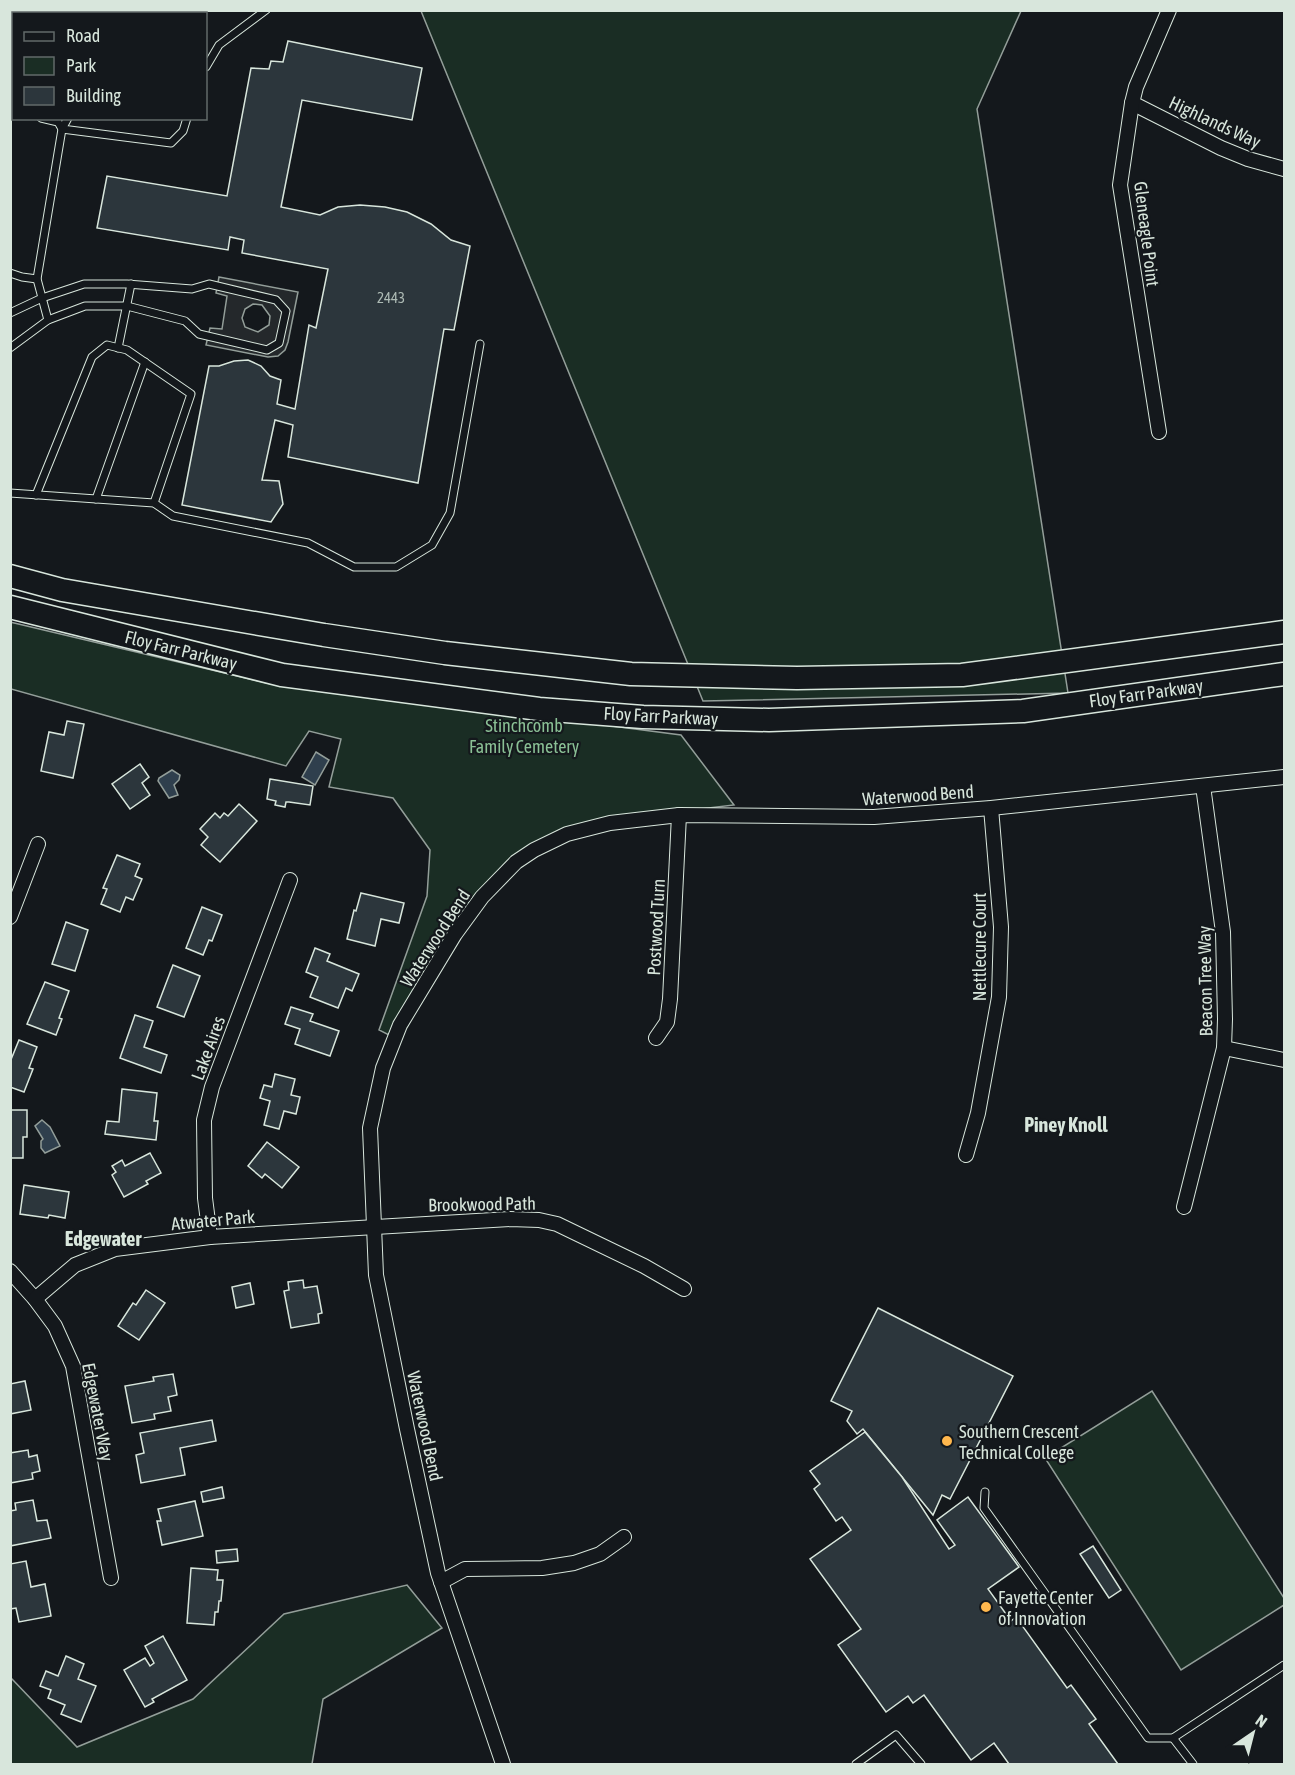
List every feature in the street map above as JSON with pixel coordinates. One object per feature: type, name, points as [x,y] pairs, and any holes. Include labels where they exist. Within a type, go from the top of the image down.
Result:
[{"type":"main road","name":"Floy Farr Parkway","points":[[10,576],[62,590],[324,635],[445,653],[631,674],[797,678],[962,675],[1284,632]]},
{"type":"main road","name":"Floy Farr Parkway","points":[[10,607],[282,675],[539,709],[643,717],[769,720],[1023,711],[1284,674]]},
{"type":"street","name":"Gleneagle Point","points":[[1160,432],[1120,185],[1132,103],[1140,78],[1169,10]]},
{"type":"street","name":"Highlands Way","points":[[1132,103],[1221,148],[1248,159],[1284,169]]},
{"type":"street","name":"Waterwood Bend","points":[[500,1763],[441,1581],[376,1275],[373,1226],[370,1128],[383,1068],[400,1025],[468,915],[516,862],[534,850],[567,834],[610,824],[679,815],[874,817],[991,808],[1284,777]]},
{"type":"street","name":"Beacon Tree Way","points":[[1184,1207],[1224,1048],[1226,987],[1224,932],[1203,786]]},
{"type":"street","name":"Nettlecure Court","points":[[966,1155],[978,1113],[999,997],[1001,927],[991,808]]},
{"type":"street","name":"Postwood Turn","points":[[656,1038],[667,1022],[670,999],[679,815]]},
{"type":"street","points":[[10,917],[38,844]]},
{"type":"street","name":"Lake Aires","points":[[210,1237],[205,1198],[204,1120],[212,1087],[291,880]]},
{"type":"street","points":[[1224,1048],[1284,1060]]},
{"type":"street","name":"Brookwood Path","points":[[373,1226],[510,1219],[539,1220],[557,1224],[586,1237],[684,1289]]},
{"type":"street","name":"Atwater Park","points":[[35,1299],[75,1265],[115,1249],[210,1237],[373,1226]]},
{"type":"street","name":"Edgewater Way","points":[[10,1271],[55,1326],[73,1366],[111,1578]]},
{"type":"street","points":[[441,1581],[465,1569],[542,1568],[574,1563],[600,1554],[624,1537]]},
{"type":"lane","points":[[207,64],[219,45],[266,10]]},
{"type":"lane","points":[[50,120],[58,122],[62,129]]},
{"type":"lane","points":[[48,320],[37,279],[62,129],[67,120]]},
{"type":"lane","points":[[62,129],[171,142],[183,131],[186,120]]},
{"type":"lane","points":[[10,273],[37,279]]},
{"type":"lane","points":[[10,313],[42,298],[84,284],[131,284],[192,289],[209,284],[276,300],[286,311],[279,343],[267,350],[200,334],[185,321],[127,306],[85,306],[48,320],[10,348]]},
{"type":"lane","points":[[118,348],[131,284]]},
{"type":"lane","points":[[10,493],[154,504],[173,516],[308,543],[354,567],[396,567],[432,545],[450,513],[480,344]]},
{"type":"lane","points":[[36,495],[92,357],[107,345],[127,350],[191,394],[154,504]]},
{"type":"lane","points":[[96,499],[145,363]]},
{"type":"lane","points":[[986,1492],[984,1508],[1148,1738],[1173,1738],[1284,1665]]},
{"type":"lane","points":[[856,1764],[896,1735],[921,1764]]},
{"type":"lane","points":[[1173,1738],[1193,1764]]},
{"type":"green space","points":[[421,11],[1021,11],[977,109],[1068,693],[703,701]]},
{"type":"green space","name":"Stinchcomb Family Cemetery","points":[[10,622],[271,684],[499,715],[558,719],[681,735],[734,805],[598,821],[532,845],[462,916],[391,1036],[379,1030],[427,896],[430,850],[393,798],[329,787],[341,739],[309,731],[286,766],[11,689]]},
{"type":"green space","points":[[1152,1391],[1284,1598],[1284,1605],[1181,1670],[1045,1458]]},
{"type":"green space","points":[[407,1585],[442,1628],[323,1699],[312,1764],[11,1764],[11,1679],[77,1747],[193,1699],[284,1614]]},
{"type":"shaded area","points":[[219,277],[298,292],[285,350],[278,356],[268,357],[206,345],[210,328],[222,329],[227,296],[216,293]],"holes":[[[253,304],[262,305],[270,316],[269,325],[258,332],[245,327],[242,318],[245,309]]]},
{"type":"water","points":[[316,752],[329,760],[315,785],[302,777]]},
{"type":"water","points":[[172,770],[180,775],[174,785],[178,795],[169,798],[158,781]]},
{"type":"water","points":[[42,1120],[50,1127],[60,1146],[45,1153],[41,1148],[43,1139],[35,1126]]},
{"type":"building","points":[[288,41],[422,68],[412,120],[302,100],[281,207],[320,215],[338,207],[360,205],[385,207],[407,212],[431,224],[451,240],[470,246],[454,330],[444,329],[418,483],[288,457],[293,425],[275,420],[262,480],[279,481],[283,504],[271,522],[182,505],[209,366],[248,360],[261,366],[270,376],[281,380],[277,404],[295,409],[309,325],[316,328],[328,269],[242,253],[244,240],[230,237],[228,250],[97,228],[107,176],[227,196],[251,68],[269,69],[271,61],[283,62]]},
{"type":"building","points":[[67,721],[84,724],[73,778],[41,771],[49,732],[64,735]]},
{"type":"building","points":[[140,764],[149,777],[142,783],[150,795],[130,809],[112,784]]},
{"type":"building","points":[[270,779],[313,786],[310,805],[286,802],[285,807],[275,805],[276,801],[267,799]]},
{"type":"building","points":[[239,804],[257,821],[220,862],[201,845],[208,837],[200,829],[215,813],[220,818],[224,813],[228,816]]},
{"type":"building","points":[[117,855],[140,864],[135,876],[142,879],[133,900],[126,897],[120,912],[101,904],[107,889],[103,888]]},
{"type":"building","points":[[361,893],[404,903],[399,923],[381,919],[375,946],[347,939]]},
{"type":"building","points":[[202,907],[222,915],[212,941],[209,940],[203,955],[186,948]]},
{"type":"building","points":[[66,922],[88,930],[75,971],[52,964]]},
{"type":"building","points":[[315,948],[330,954],[327,961],[359,974],[352,991],[346,988],[338,1008],[310,997],[318,977],[306,972]]},
{"type":"building","points":[[173,965],[200,976],[184,1017],[157,1007]]},
{"type":"building","points":[[45,982],[69,991],[59,1018],[62,1019],[56,1035],[27,1024]]},
{"type":"building","points":[[291,1007],[313,1014],[310,1021],[339,1031],[330,1056],[295,1044],[300,1029],[285,1024]]},
{"type":"building","points":[[135,1015],[153,1021],[144,1047],[167,1055],[161,1073],[120,1058]]},
{"type":"building","points":[[19,1040],[37,1047],[29,1068],[33,1069],[24,1092],[10,1087],[10,1062]]},
{"type":"building","points":[[275,1074],[295,1079],[291,1095],[300,1097],[296,1114],[284,1111],[279,1129],[264,1125],[270,1101],[260,1098],[264,1085],[272,1087]]},
{"type":"building","points":[[122,1089],[157,1093],[154,1121],[158,1121],[156,1140],[105,1134],[107,1121],[119,1122]]},
{"type":"building","points":[[10,1110],[27,1110],[27,1137],[23,1137],[23,1158],[10,1158]]},
{"type":"building","points":[[267,1142],[299,1167],[282,1188],[265,1174],[262,1178],[248,1166]]},
{"type":"building","points":[[150,1153],[161,1173],[146,1181],[148,1184],[124,1197],[112,1175],[116,1172],[112,1166],[122,1160],[125,1166]]},
{"type":"building","points":[[24,1185],[69,1192],[65,1218],[20,1214]]},
{"type":"building","points":[[303,1280],[304,1288],[317,1286],[322,1313],[318,1314],[319,1323],[291,1328],[284,1291],[289,1290],[288,1282]]},
{"type":"building","points":[[250,1283],[254,1304],[236,1308],[232,1287]]},
{"type":"building","points":[[146,1290],[165,1303],[139,1340],[118,1326],[133,1303],[136,1305]]},
{"type":"building","points":[[878,1308],[1013,1376],[950,1499],[942,1495],[933,1515],[863,1429],[857,1434],[847,1421],[852,1411],[831,1401]]},
{"type":"building","points":[[173,1374],[177,1395],[168,1397],[171,1411],[154,1414],[155,1419],[132,1423],[125,1386],[154,1381],[153,1377]]},
{"type":"building","points":[[25,1381],[31,1410],[10,1414],[10,1384]]},
{"type":"building","points":[[212,1420],[216,1441],[180,1448],[185,1475],[141,1483],[136,1455],[144,1453],[140,1433]]},
{"type":"building","points":[[865,1432],[902,1477],[949,1549],[955,1545],[937,1520],[968,1497],[1019,1567],[988,1589],[1011,1621],[1016,1617],[1067,1688],[1071,1685],[1096,1719],[1089,1724],[1118,1764],[1009,1764],[994,1743],[971,1760],[924,1695],[913,1703],[908,1696],[886,1712],[838,1645],[861,1629],[810,1559],[851,1530],[842,1517],[836,1521],[814,1489],[820,1484],[810,1471]]},
{"type":"building","points":[[28,1450],[29,1457],[37,1455],[40,1471],[32,1473],[33,1479],[10,1483],[10,1453]]},
{"type":"building","points":[[222,1487],[224,1498],[203,1502],[201,1492]]},
{"type":"building","points":[[33,1500],[37,1521],[47,1520],[51,1538],[10,1546],[10,1511],[16,1510],[15,1503]]},
{"type":"building","points":[[195,1501],[203,1536],[162,1545],[157,1521],[161,1521],[158,1509]]},
{"type":"building","points":[[1093,1546],[1121,1590],[1109,1598],[1080,1554]]},
{"type":"building","points":[[237,1549],[238,1561],[217,1563],[216,1551]]},
{"type":"building","points":[[26,1561],[31,1587],[45,1584],[51,1616],[19,1622],[16,1608],[10,1609],[10,1564]]},
{"type":"building","points":[[191,1568],[218,1570],[217,1580],[223,1580],[221,1601],[219,1601],[218,1612],[215,1612],[214,1625],[187,1623]]},
{"type":"building","points":[[163,1636],[187,1680],[152,1699],[154,1702],[145,1707],[124,1670],[145,1658],[150,1666],[154,1663],[145,1646]]},
{"type":"building","points":[[66,1656],[84,1664],[78,1679],[96,1686],[81,1722],[61,1714],[65,1705],[48,1698],[51,1690],[40,1686],[46,1671],[58,1676]]},
{"type":"place","name":"Southern Crescent Technical College","points":[[947,1441]]},
{"type":"place","name":"Fayette Center of Innovation","points":[[986,1607]]},
{"type":"district","name":"Piney Knoll","points":[[1066,1124]]},
{"type":"district","name":"Edgewater","points":[[103,1238]]}]
